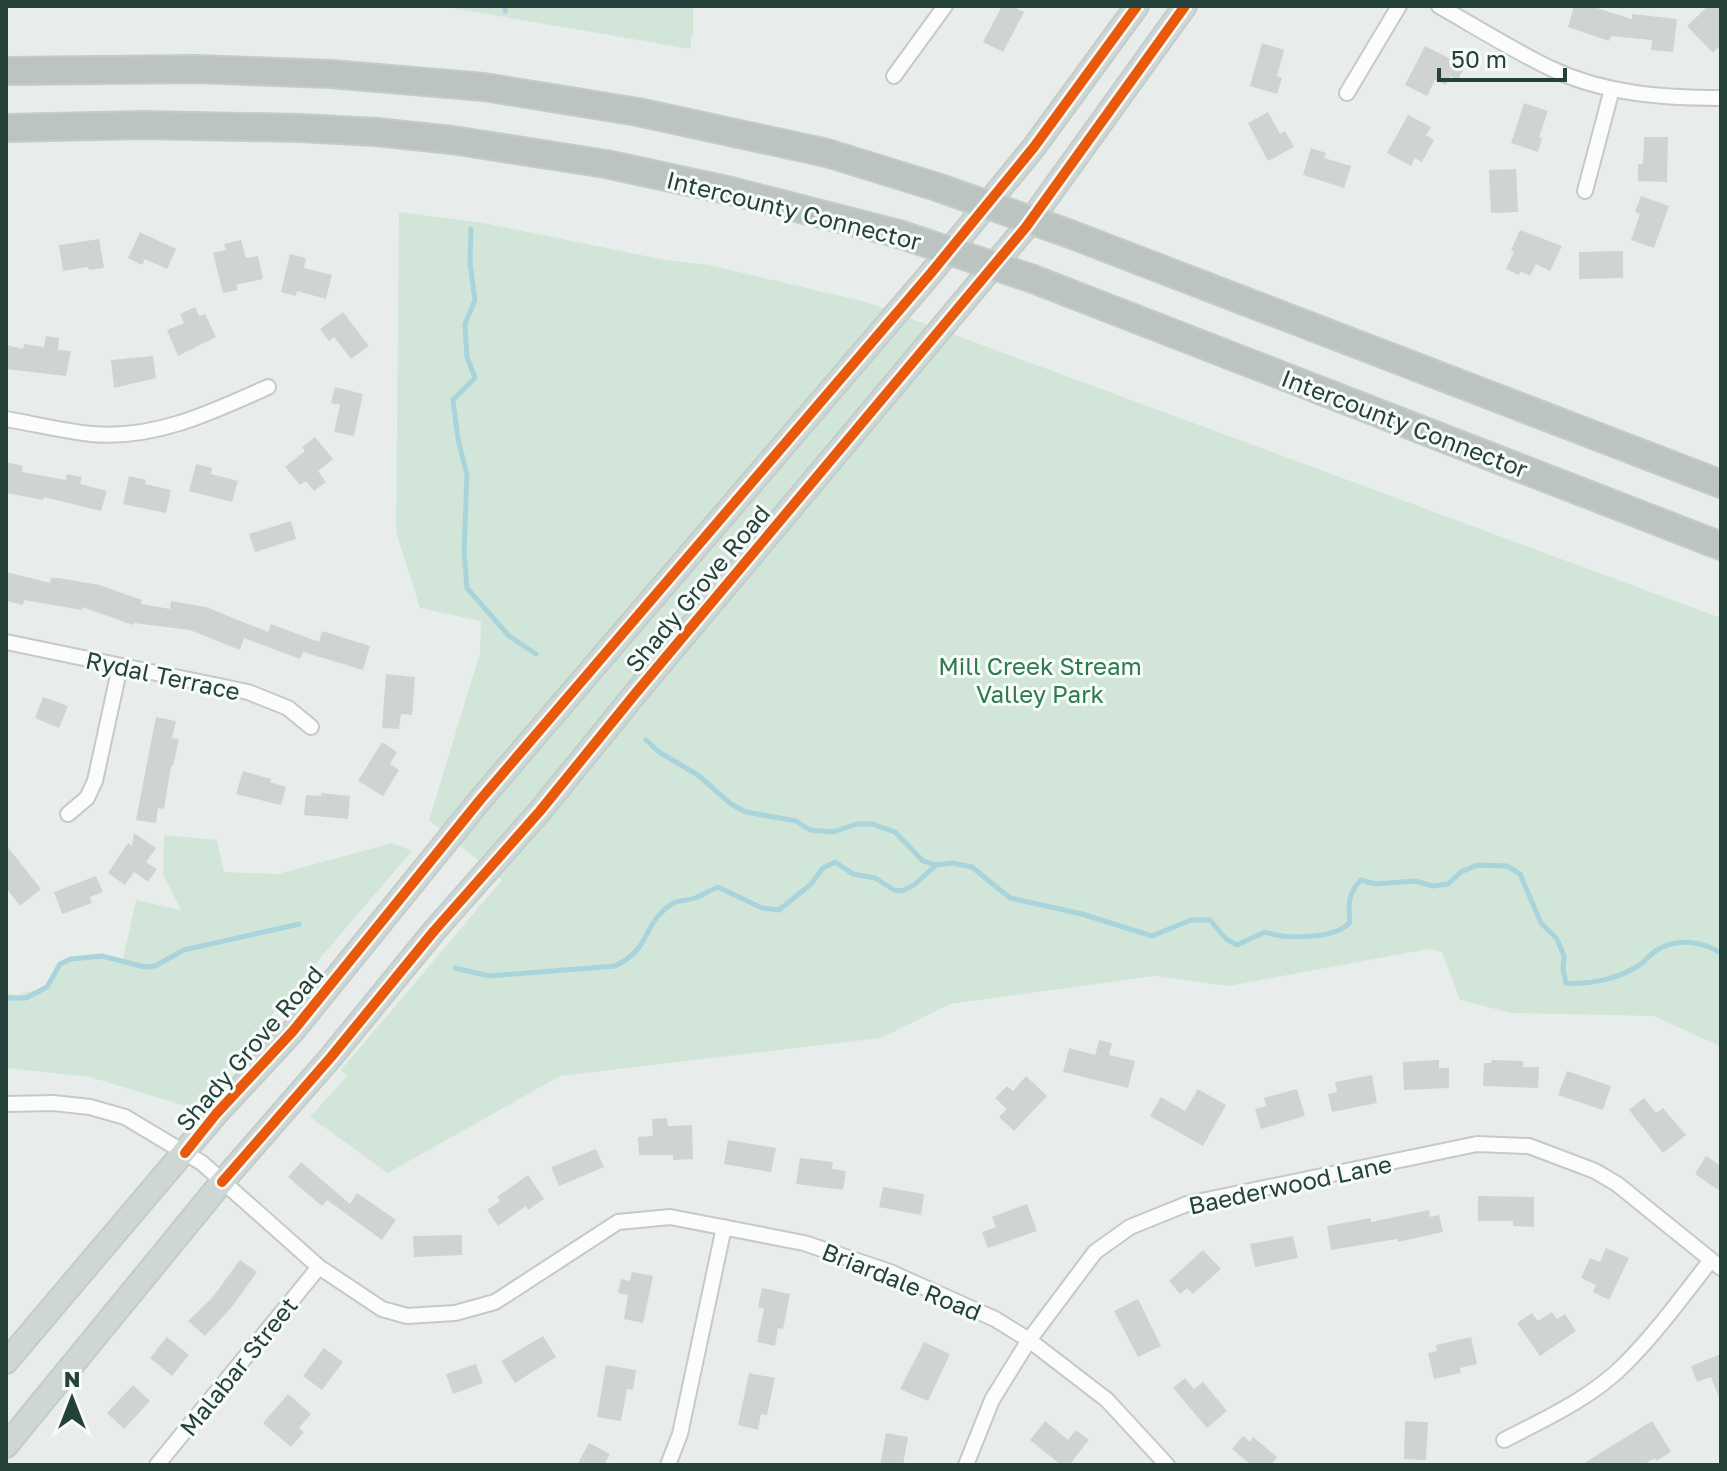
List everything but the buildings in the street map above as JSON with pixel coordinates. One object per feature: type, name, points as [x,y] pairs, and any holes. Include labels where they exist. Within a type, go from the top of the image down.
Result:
[{"type":"highway","points":[[6,71],[212,69],[331,74],[484,87],[638,112],[827,153],[937,187],[1070,234],[1721,484]]},
{"type":"highway","name":"Intercounty Connector","points":[[6,128],[143,125],[376,132],[606,164],[731,191],[899,234],[1033,279],[1721,546]]},
{"type":"main road","name":"Shady Grove Road","points":[[6,1362],[216,1114],[293,1031],[480,800],[931,273],[1034,147],[1137,6]]},
{"type":"main road","name":"Shady Grove Road","points":[[6,1446],[222,1182],[540,811],[645,681],[1026,227],[1185,6]]},
{"type":"street","points":[[894,76],[945,6]]},
{"type":"street","points":[[1347,93],[1399,6]]},
{"type":"street","points":[[1439,6],[1554,70],[1612,89],[1664,98],[1721,98]]},
{"type":"street","points":[[1585,191],[1612,89]]},
{"type":"street","points":[[6,419],[93,435],[155,430],[202,417],[268,387]]},
{"type":"street","name":"Rydal Terrace","points":[[6,642],[248,692],[288,708],[311,727]]},
{"type":"street","points":[[68,814],[87,798],[95,781],[120,666]]},
{"type":"street","name":"Briardale Road","points":[[6,1104],[53,1103],[90,1107],[125,1117],[185,1153],[319,1267],[382,1309],[407,1316],[455,1313],[495,1302],[618,1222],[670,1217],[804,1243],[890,1272],[995,1319],[1029,1340],[1107,1400],[1167,1465]]},
{"type":"street","name":"Baederwood Lane","points":[[966,1465],[992,1400],[1029,1340],[1095,1252],[1130,1227],[1187,1204],[1477,1144],[1529,1146],[1595,1171],[1617,1184],[1716,1264]]},
{"type":"street","points":[[668,1465],[680,1434],[724,1227]]},
{"type":"street","points":[[1504,1440],[1564,1410],[1622,1367],[1716,1264]]},
{"type":"street","name":"Malabar Street","points":[[157,1465],[319,1267]]},
{"type":"green space","points":[[439,6],[693,6],[693,37],[691,49]]},
{"type":"green space","name":"Mill Creek Stream Valley Park","points":[[399,212],[484,223],[665,260],[709,265],[866,302],[1721,618],[1721,1047],[1654,1016],[1511,1013],[1460,1000],[1442,952],[1429,949],[1228,986],[1154,976],[950,1004],[881,1038],[560,1076],[388,1173],[310,1117],[347,1076],[341,1070],[502,880],[429,820],[480,653],[481,621],[420,608],[396,532]]},
{"type":"green space","points":[[164,835],[217,840],[224,872],[278,874],[392,843],[412,851],[192,1108],[90,1077],[6,1068],[6,993],[17,995],[47,987],[60,965],[74,957],[123,959],[136,900],[181,910],[163,874]]},
{"type":"waterway","points":[[505,6],[505,11]]},
{"type":"waterway","points":[[471,229],[470,263],[475,300],[465,324],[467,357],[475,378],[453,400],[467,475],[464,552],[467,588],[509,636],[536,654]]},
{"type":"waterway","points":[[646,740],[746,812],[796,821],[810,830],[833,832],[857,824],[872,824],[895,832],[923,861],[972,867],[1010,898],[1082,914],[1152,936],[1191,920],[1210,920],[1226,939],[1237,945],[1265,932],[1297,937],[1322,935],[1343,928],[1350,922],[1350,899],[1361,880],[1375,884],[1415,881],[1433,886],[1448,884],[1461,872],[1477,865],[1507,866],[1520,874],[1541,923],[1557,939],[1564,956],[1566,983],[1612,978],[1641,964],[1657,950],[1673,944],[1698,944],[1721,953]]},
{"type":"waterway","points":[[455,968],[489,976],[615,966],[634,953],[665,909],[673,903],[695,898],[718,887],[762,908],[779,910],[811,884],[823,868],[835,862],[853,874],[875,878],[894,890],[902,891],[914,885],[936,865]]},
{"type":"waterway","points":[[6,998],[26,998],[47,987],[60,964],[71,959],[102,956],[145,967],[155,966],[184,950],[299,924]]},
{"type":"cycle path","points":[[185,1153],[216,1114],[293,1031],[480,800],[931,273],[1034,147],[1137,6]]},
{"type":"cycle path","points":[[222,1182],[540,811],[1026,227],[1185,6]]}]
